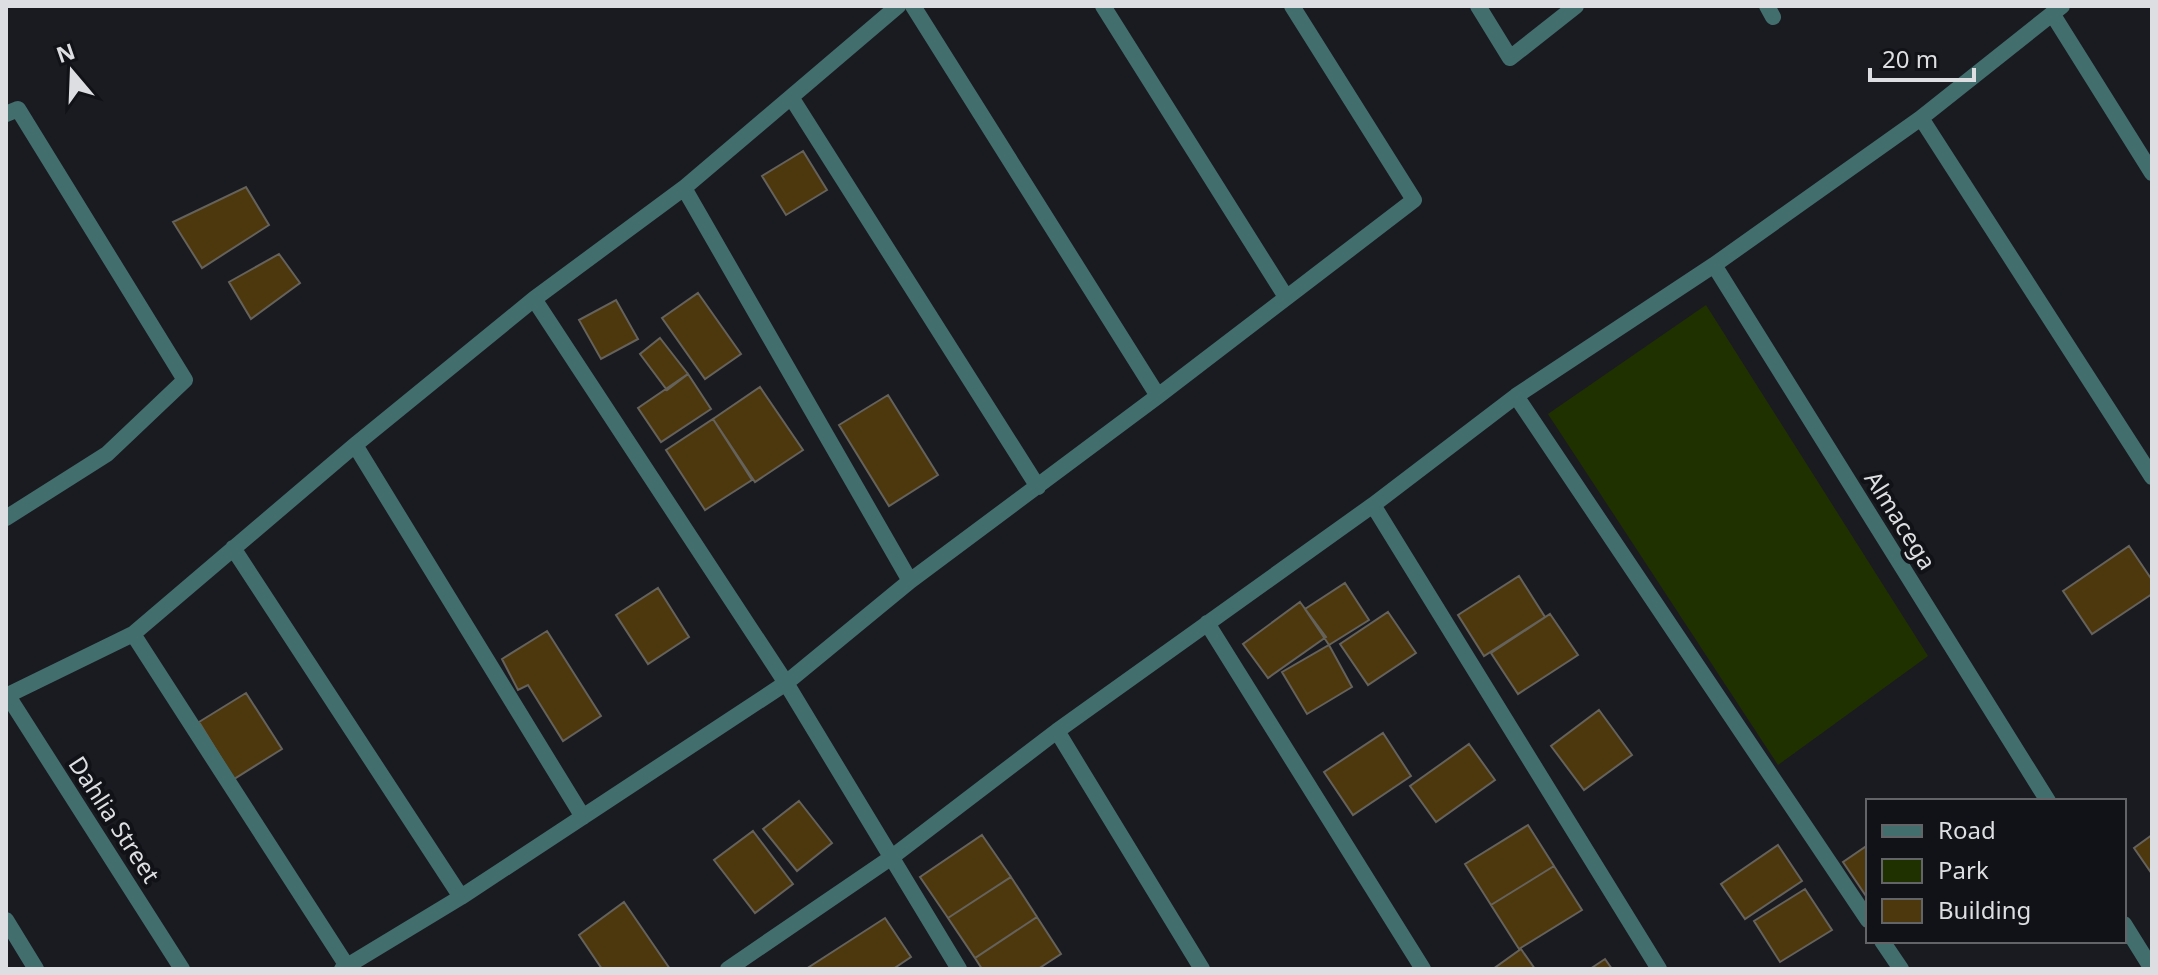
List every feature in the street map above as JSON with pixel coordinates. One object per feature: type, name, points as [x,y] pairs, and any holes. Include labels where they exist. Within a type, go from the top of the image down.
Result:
[{"type":"street","points":[[7,696],[133,634],[355,445],[534,299],[684,188],[898,6]]},
{"type":"street","points":[[913,6],[1158,396]]},
{"type":"street","points":[[1103,6],[1286,297]]},
{"type":"street","points":[[133,634],[344,968],[461,897],[786,683],[910,581],[1414,200],[1292,6]]},
{"type":"street","points":[[1478,6],[1510,58],[1576,6]]},
{"type":"street","points":[[728,969],[892,857],[1057,731],[1373,505],[1516,396],[1714,265],[1921,118],[2058,10],[2152,173]]},
{"type":"street","points":[[791,97],[1038,487]]},
{"type":"street","points":[[6,114],[18,109],[185,380],[107,454],[6,518]]},
{"type":"street","points":[[1921,118],[2152,477]]},
{"type":"street","points":[[684,188],[910,581]]},
{"type":"street","name":"Almacega","points":[[1714,265],[2047,799]]},
{"type":"street","points":[[534,299],[786,683],[959,969]]},
{"type":"street","points":[[1516,396],[1866,917]]},
{"type":"street","points":[[355,445],[583,817]]},
{"type":"street","points":[[1373,505],[1659,969]]},
{"type":"street","points":[[233,548],[461,897]]},
{"type":"street","points":[[1207,623],[1423,969]]},
{"type":"street","name":"Dahlia Street","points":[[7,696],[182,969]]},
{"type":"street","points":[[1057,731],[1202,969]]},
{"type":"street","points":[[6,920],[36,969]]},
{"type":"street","points":[[2126,927],[2152,969]]},
{"type":"street","points":[[1883,943],[1901,969]]},
{"type":"green space","points":[[1706,305],[1928,656],[1778,765],[1548,414]]},
{"type":"building","points":[[803,151],[827,190],[786,215],[762,176]]},
{"type":"building","points":[[246,187],[269,225],[202,268],[173,222]]},
{"type":"building","points":[[279,254],[300,283],[251,319],[229,282]]},
{"type":"building","points":[[698,293],[741,354],[705,379],[662,318]]},
{"type":"building","points":[[616,300],[638,339],[601,359],[579,320]]},
{"type":"building","points":[[660,338],[688,374],[667,390],[640,354]]},
{"type":"building","points":[[688,374],[711,409],[661,442],[638,408]]},
{"type":"building","points":[[760,387],[803,450],[755,482],[713,419]]},
{"type":"building","points":[[888,395],[938,475],[889,506],[839,425]]},
{"type":"building","points":[[713,419],[752,480],[705,510],[666,450]]},
{"type":"building","points":[[2129,546],[2152,580],[2152,594],[2092,634],[2063,591]]},
{"type":"building","points":[[1519,576],[1545,617],[1484,656],[1458,615]]},
{"type":"building","points":[[1345,583],[1369,620],[1329,645],[1305,609]]},
{"type":"building","points":[[658,588],[689,637],[648,664],[616,615]]},
{"type":"building","points":[[1300,602],[1326,637],[1268,678],[1243,644]]},
{"type":"building","points":[[1388,612],[1416,653],[1368,685],[1340,644]]},
{"type":"building","points":[[1550,614],[1578,655],[1518,694],[1491,653]]},
{"type":"building","points":[[547,631],[601,716],[563,741],[528,685],[518,690],[502,659]]},
{"type":"building","points":[[1329,645],[1352,687],[1307,714],[1282,672]]},
{"type":"building","points":[[246,693],[282,749],[234,779],[199,722]]},
{"type":"building","points":[[1599,710],[1632,755],[1584,790],[1551,746]]},
{"type":"building","points":[[1383,733],[1411,776],[1353,815],[1324,772]]},
{"type":"building","points":[[1469,744],[1495,780],[1436,822],[1410,786]]},
{"type":"building","points":[[799,801],[832,843],[797,871],[763,829]]},
{"type":"building","points":[[1528,825],[1554,866],[1491,905],[1465,864]]},
{"type":"building","points":[[753,831],[793,884],[755,913],[714,860]]},
{"type":"building","points":[[982,835],[1011,877],[948,918],[920,877]]},
{"type":"building","points":[[2152,835],[2152,874],[2134,848]]},
{"type":"building","points":[[1778,845],[1802,881],[1745,919],[1721,884]]},
{"type":"building","points":[[1866,846],[1866,896],[1843,862]]},
{"type":"building","points":[[1554,866],[1582,910],[1519,949],[1491,905]]},
{"type":"building","points":[[1011,877],[1037,917],[975,958],[948,918]]},
{"type":"building","points":[[1805,889],[1832,930],[1780,962],[1754,921]]},
{"type":"building","points":[[624,902],[670,969],[602,969],[579,935]]},
{"type":"building","points":[[1037,917],[1061,954],[1038,969],[982,969],[975,958]]},
{"type":"building","points":[[885,918],[911,957],[893,969],[806,969]]},
{"type":"building","points":[[1521,949],[1535,969],[1493,969]]},
{"type":"building","points":[[1605,959],[1612,969],[1590,969]]}]
